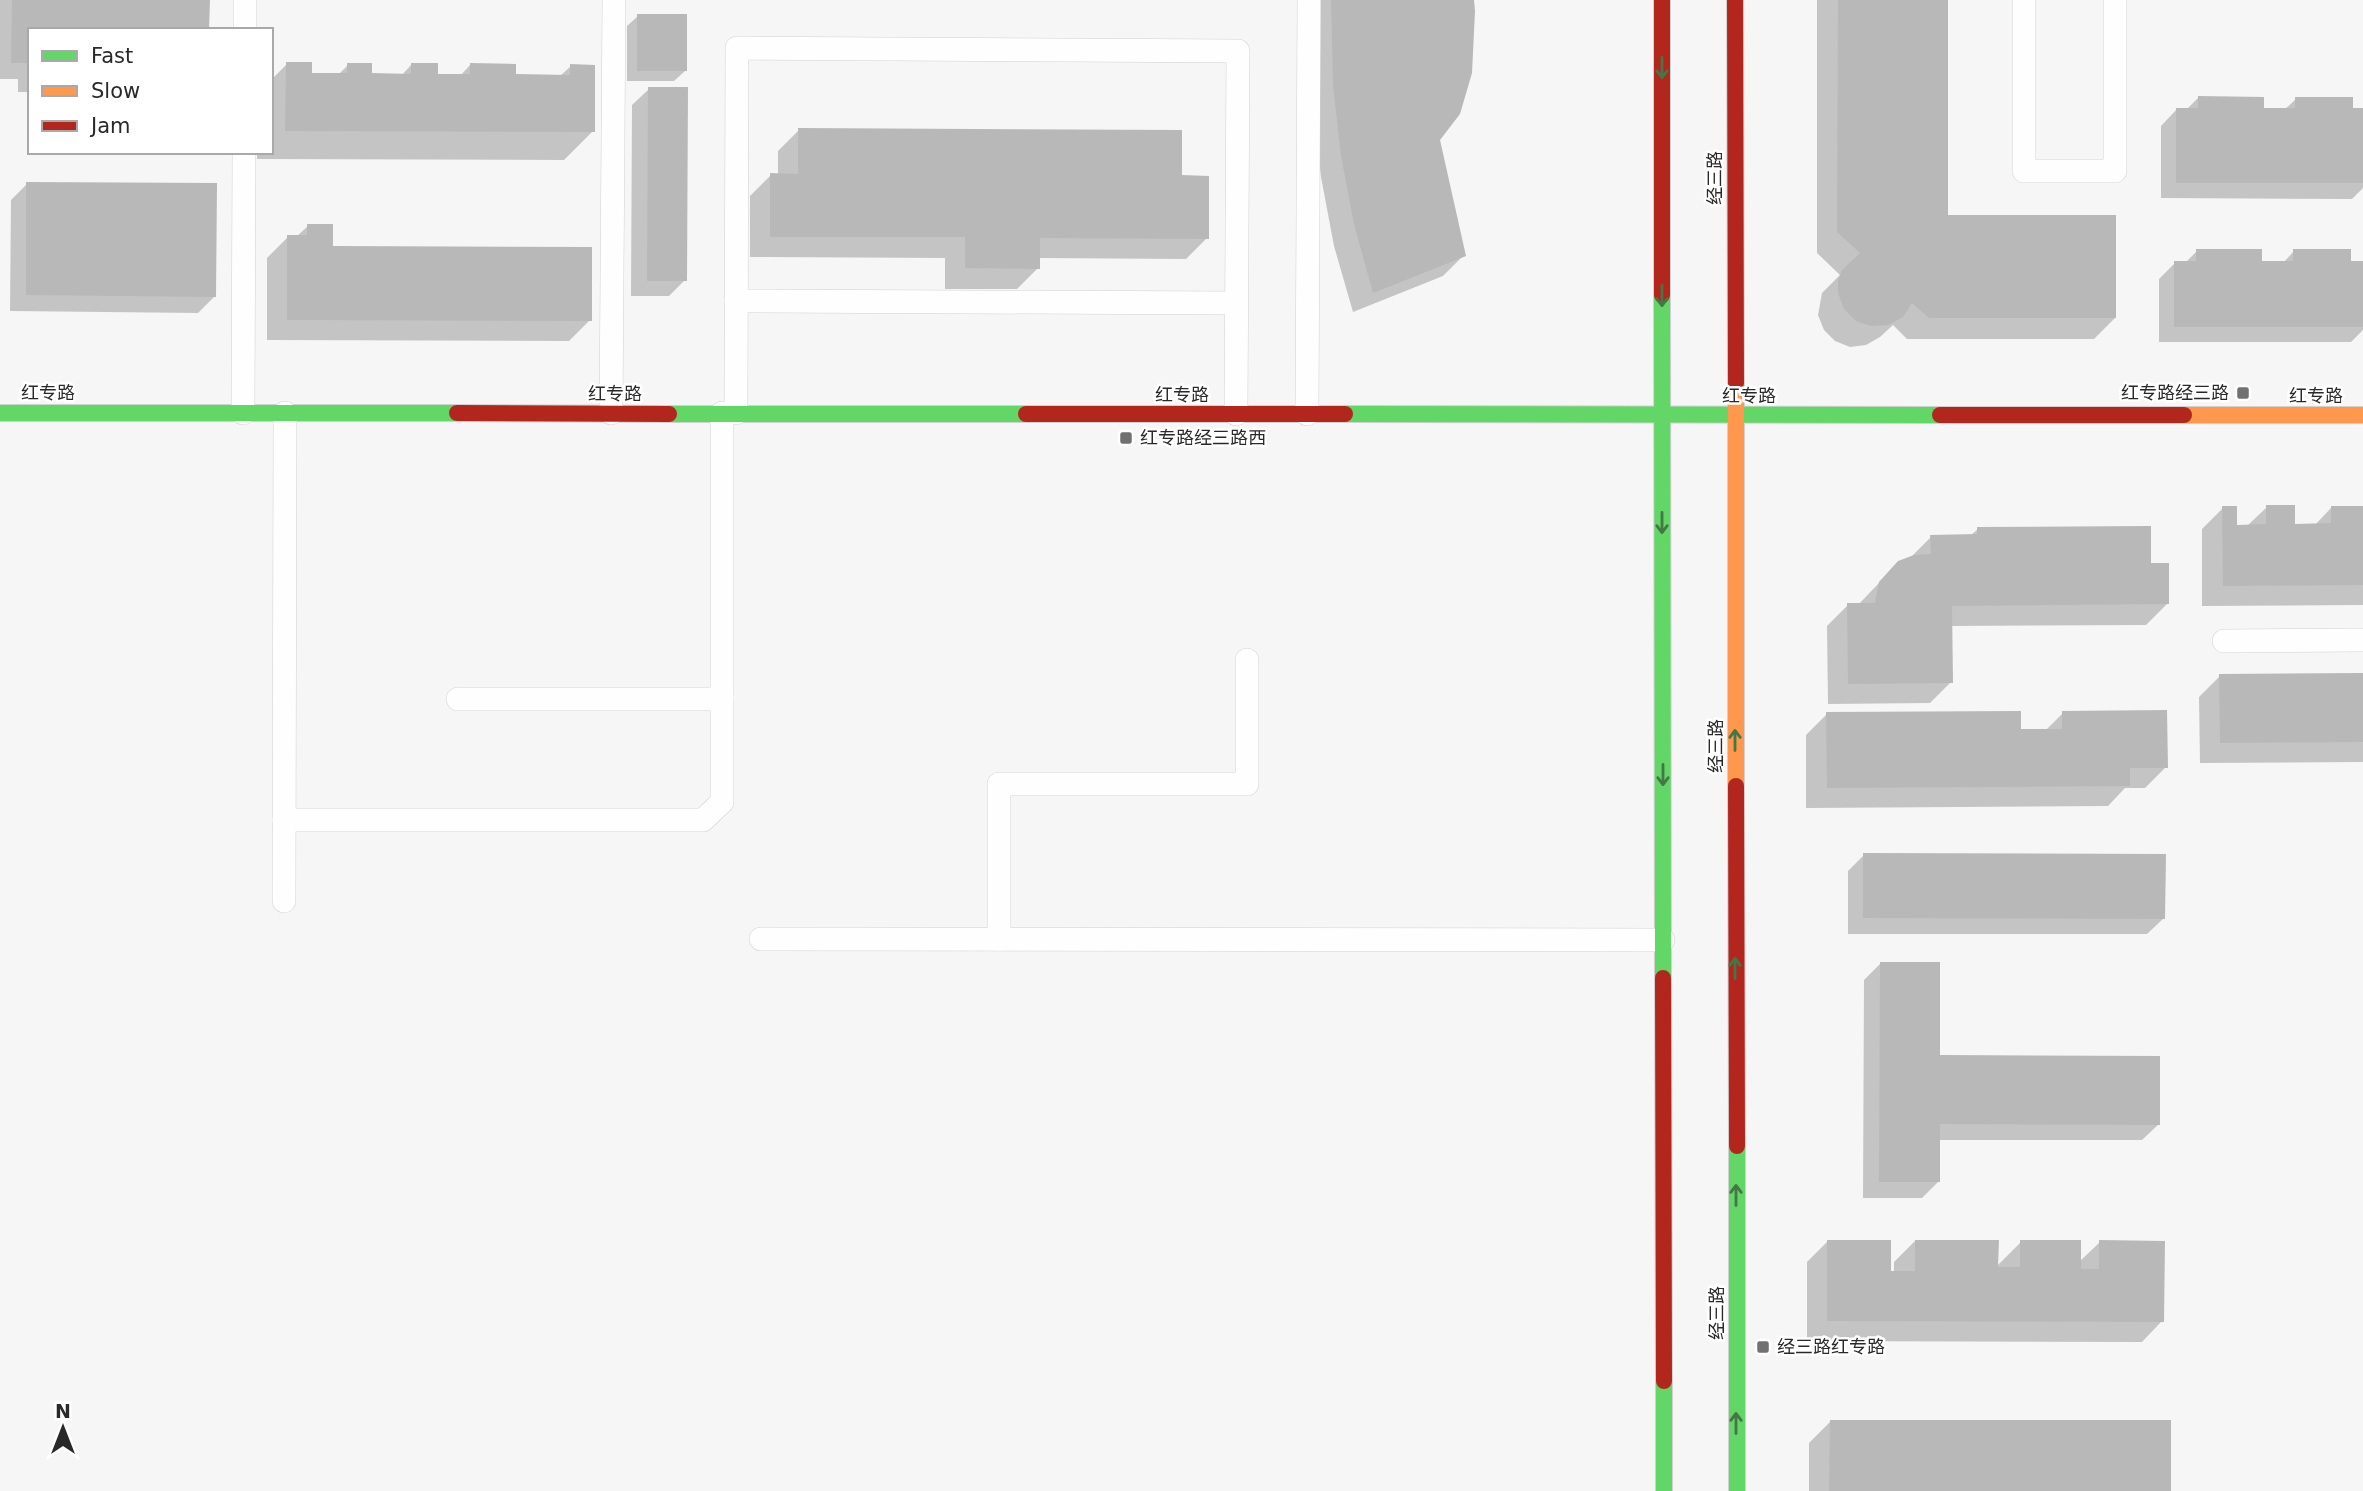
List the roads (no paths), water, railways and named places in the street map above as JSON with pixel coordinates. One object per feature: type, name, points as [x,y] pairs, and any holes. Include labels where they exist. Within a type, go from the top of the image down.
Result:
[{"type":"main road","points":[[1662,0],[1664,1491]]},
{"type":"main road","name":"经三路","points":[[1735,0],[1737,1491]]},
{"type":"main road","name":"红专路","points":[[0,412],[2363,415]]},
{"type":"lane","points":[[245,0],[245,28]]},
{"type":"lane","points":[[611,414],[614,0]]},
{"type":"lane","points":[[1307,414],[1309,0]]},
{"type":"lane","points":[[2024,0],[2024,171],[2115,171],[2115,0]]},
{"type":"lane","points":[[284,820],[704,820],[722,802],[729,414],[736,301],[737,48],[1238,51],[1236,414]]},
{"type":"lane","points":[[243,413],[244,154]]},
{"type":"lane","points":[[736,301],[1236,303]]},
{"type":"lane","points":[[284,901],[285,413]]},
{"type":"lane","points":[[2224,641],[2363,640]]},
{"type":"lane","points":[[999,939],[999,784],[1247,784],[1247,660]]},
{"type":"lane","points":[[458,699],[722,699]]},
{"type":"lane","points":[[761,939],[1663,940]]},
{"type":"place","name":"红专路经三路","points":[[2243,393]]},
{"type":"place","name":"红专路经三路西","points":[[1126,438]]},
{"type":"place","name":"经三路红专路","points":[[1763,1347]]}]
